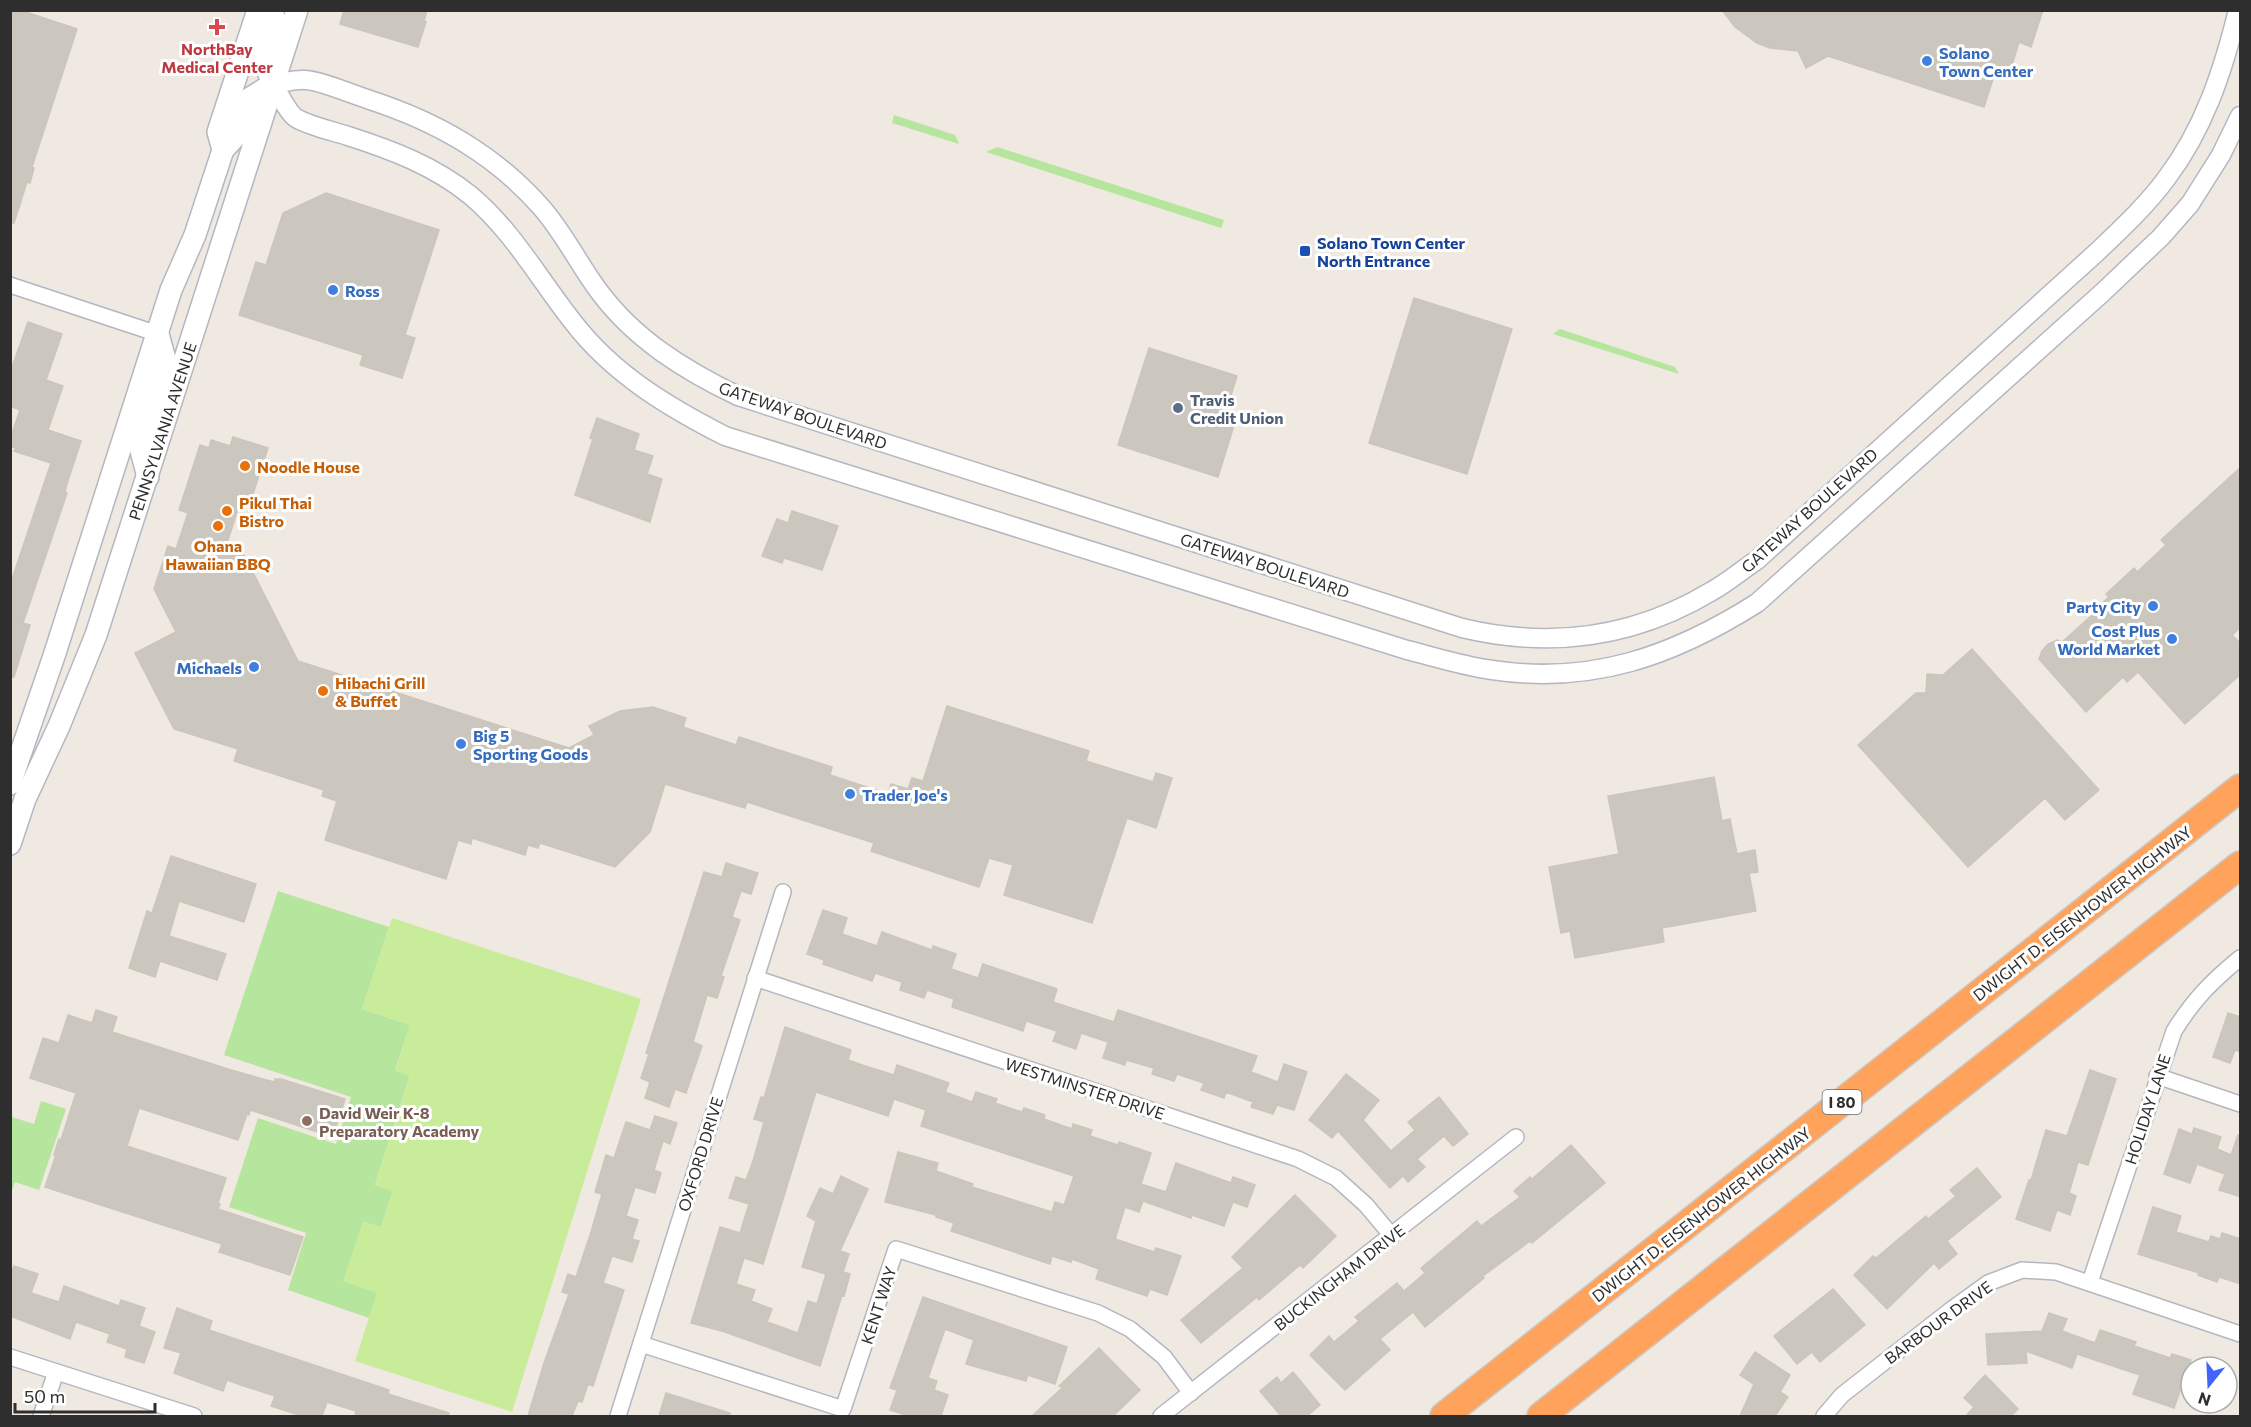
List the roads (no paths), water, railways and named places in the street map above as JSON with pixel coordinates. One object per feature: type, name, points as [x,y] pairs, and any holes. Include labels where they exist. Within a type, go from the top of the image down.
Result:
[{"type":"highway","name":"DWIGHT D. EISENHOWER HIGHWAY","points":[[1444,1416],[2241,788]]},
{"type":"highway","points":[[1541,1416],[2241,865]]},
{"type":"main road","name":"PENNSYLVANIA AVENUE","points":[[10,784],[171,290],[195,236],[223,150],[218,132],[258,10]]},
{"type":"main road","points":[[223,150],[235,137],[247,100],[273,84],[262,59],[274,17],[271,10]]},
{"type":"main road","name":"PENNSYLVANIA AVENUE","points":[[10,844],[25,798],[51,746],[96,635],[297,10]]},
{"type":"main road","points":[[147,477],[140,447],[166,363],[158,334],[198,319]]},
{"type":"street","name":"GATEWAY BOULEVARD","points":[[273,84],[306,80],[404,111],[447,131],[492,162],[542,208],[570,244],[598,290],[624,320],[664,355],[703,379],[738,396],[1462,628],[1506,637],[1573,638],[1620,630],[1669,614],[1713,591],[1757,560],[2097,252],[2138,212],[2167,178],[2194,134],[2221,74],[2238,10]]},
{"type":"street","points":[[273,84],[294,118],[391,150],[430,168],[470,195],[509,233],[574,324],[609,361],[643,389],[677,411],[725,436],[1407,650],[1492,670],[1533,673],[1591,671],[1643,659],[1683,645],[1757,603],[2108,288],[2161,237],[2190,204],[2221,155],[2241,116]]},
{"type":"street","points":[[10,285],[158,334]]},
{"type":"street","name":"OXFORD DRIVE","points":[[618,1416],[783,892]]},
{"type":"street","name":"HOLIDAY LANE","points":[[2090,1282],[2174,1030],[2191,1004],[2215,979],[2241,958]]},
{"type":"street","name":"WESTMINSTER DRIVE","points":[[755,978],[1298,1159],[1336,1178],[1366,1205],[1392,1236]]},
{"type":"street","points":[[2157,1076],[2241,1104]]},
{"type":"street","name":"BUCKINGHAM DRIVE","points":[[1161,1416],[1516,1137]]},
{"type":"street","name":"KENT WAY","points":[[641,1344],[843,1409],[896,1249],[1098,1313],[1130,1329],[1164,1357],[1191,1393]]},
{"type":"street","name":"BARBOUR DRIVE","points":[[1824,1416],[1842,1395],[1988,1283],[2022,1270],[2056,1272],[2241,1334]]},
{"type":"street","points":[[10,1357],[194,1416]]},
{"type":"street","points":[[42,1416],[56,1372]]},
{"type":"place","name":"NorthBay Medical Center","points":[[217,27]]},
{"type":"place","name":"Solano Town Center","points":[[1927,61]]},
{"type":"place","name":"Solano Town Center North Entrance","points":[[1305,251]]},
{"type":"place","name":"Ross","points":[[333,290]]},
{"type":"place","name":"Travis Credit Union","points":[[1178,408]]},
{"type":"place","name":"Noodle House","points":[[245,466]]},
{"type":"place","name":"Pikul Thai Bistro","points":[[227,511]]},
{"type":"place","name":"Ohana Hawaiian BBQ","points":[[218,526]]},
{"type":"place","name":"Party City","points":[[2153,606]]},
{"type":"place","name":"Cost Plus World Market","points":[[2172,639]]},
{"type":"place","name":"Michaels","points":[[254,667]]},
{"type":"place","name":"Hibachi Grill & Buffet","points":[[323,691]]},
{"type":"place","name":"Big 5 Sporting Goods","points":[[461,744]]},
{"type":"place","name":"Trader Joe's","points":[[850,794]]},
{"type":"place","name":"David Weir K-8 Preparatory Academy","points":[[307,1121]]}]
